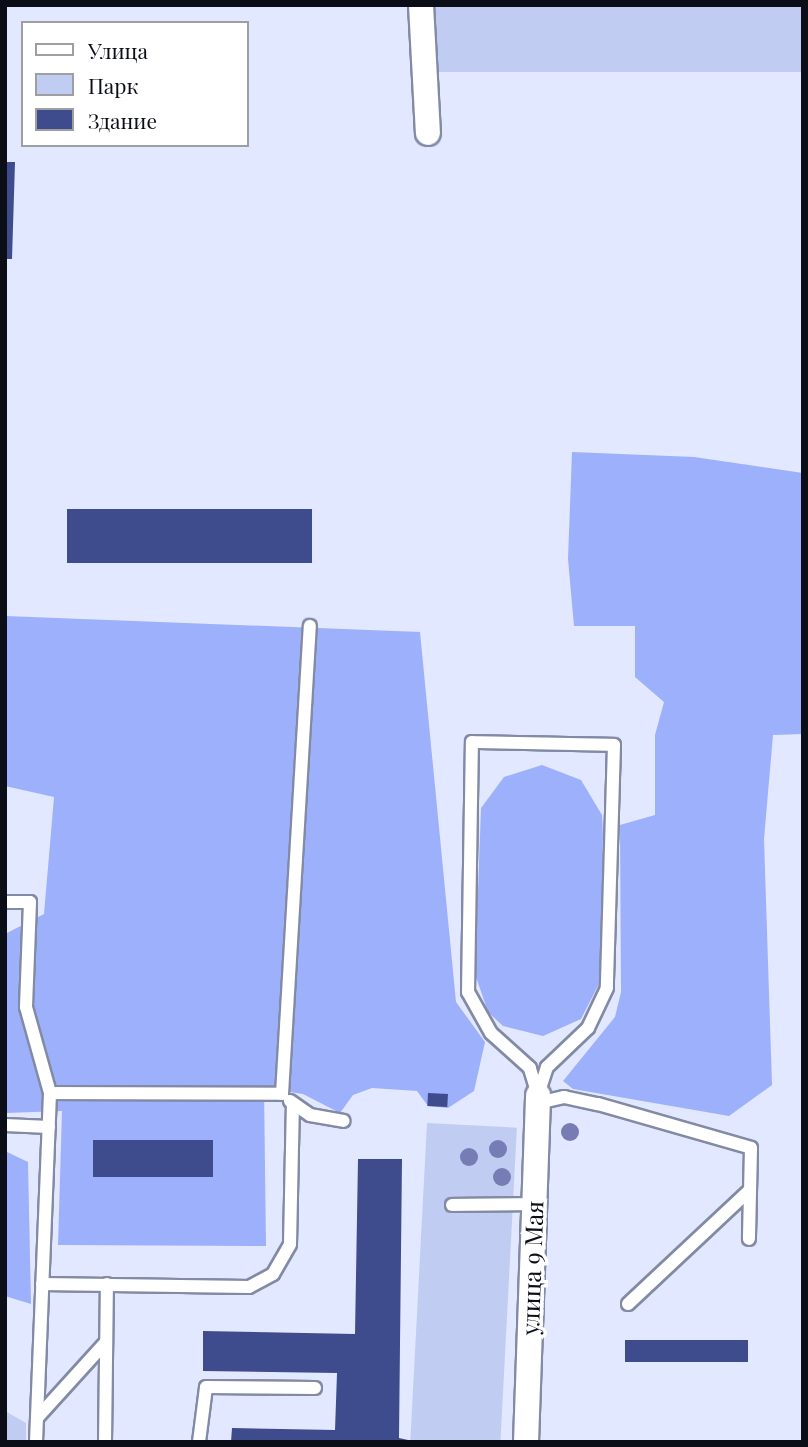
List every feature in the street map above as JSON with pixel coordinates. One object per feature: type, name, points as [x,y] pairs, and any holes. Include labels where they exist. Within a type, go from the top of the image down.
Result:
[{"type":"street","points":[[421,5],[428,133]]},
{"type":"street","name":"улица 9 Мая","points":[[526,1442],[538,1099]]},
{"type":"lane","points":[[282,1094],[310,626]]},
{"type":"lane","points":[[472,742],[614,745],[607,988],[588,1028],[547,1067],[538,1099],[530,1068],[491,1033],[468,992],[472,742]]},
{"type":"lane","points":[[5,902],[30,902],[26,1007],[50,1093],[36,1442]]},
{"type":"lane","points":[[50,1093],[282,1094],[293,1105],[343,1121]]},
{"type":"lane","points":[[538,1099],[564,1097],[598,1104],[751,1148],[749,1239]]},
{"type":"lane","points":[[42,1284],[249,1287],[273,1274],[290,1244],[293,1105]]},
{"type":"lane","points":[[6,1125],[49,1127]]},
{"type":"lane","points":[[628,1304],[750,1190]]},
{"type":"lane","points":[[452,1205],[534,1204]]},
{"type":"lane","points":[[105,1442],[107,1284]]},
{"type":"lane","points":[[37,1418],[106,1342]]},
{"type":"lane","points":[[199,1442],[206,1387],[315,1388]]},
{"type":"green space","points":[[432,5],[803,5],[803,72],[432,72]]},
{"type":"green space","points":[[427,1123],[517,1128],[500,1442],[410,1442]]},
{"type":"green space","points":[[5,1411],[26,1423],[26,1442],[5,1442]]},
{"type":"shaded area","points":[[572,452],[694,457],[803,473],[803,734],[773,735],[764,839],[772,1085],[729,1116],[573,1089],[563,1081],[615,1017],[621,992],[620,825],[655,815],[655,735],[664,702],[635,677],[635,626],[574,626],[568,559]]},
{"type":"shaded area","points":[[5,616],[420,632],[456,1002],[485,1042],[474,1091],[448,1108],[428,1106],[417,1091],[372,1088],[353,1095],[340,1113],[303,1094],[264,1088],[266,1246],[58,1245],[62,1111],[5,1113],[5,934],[44,914],[54,797],[5,786]]},
{"type":"shaded area","points":[[542,765],[581,780],[602,815],[603,836],[600,982],[581,1019],[543,1036],[503,1026],[488,1012],[475,974],[481,808],[504,777]]},
{"type":"shaded area","points":[[5,1151],[28,1162],[31,1304],[5,1296]]},
{"type":"building","points":[[5,162],[15,162],[12,259],[5,259]]},
{"type":"building","points":[[67,509],[312,509],[312,563],[67,563]]},
{"type":"building","points":[[428,1093],[448,1094],[447,1107],[427,1106]]},
{"type":"building","points":[[93,1140],[213,1140],[213,1177],[93,1177]]},
{"type":"building","points":[[358,1159],[402,1159],[399,1438],[417,1442],[231,1442],[232,1428],[335,1430],[337,1373],[203,1371],[203,1331],[355,1334]]},
{"type":"building","points":[[625,1340],[748,1340],[748,1362],[625,1362]]}]
